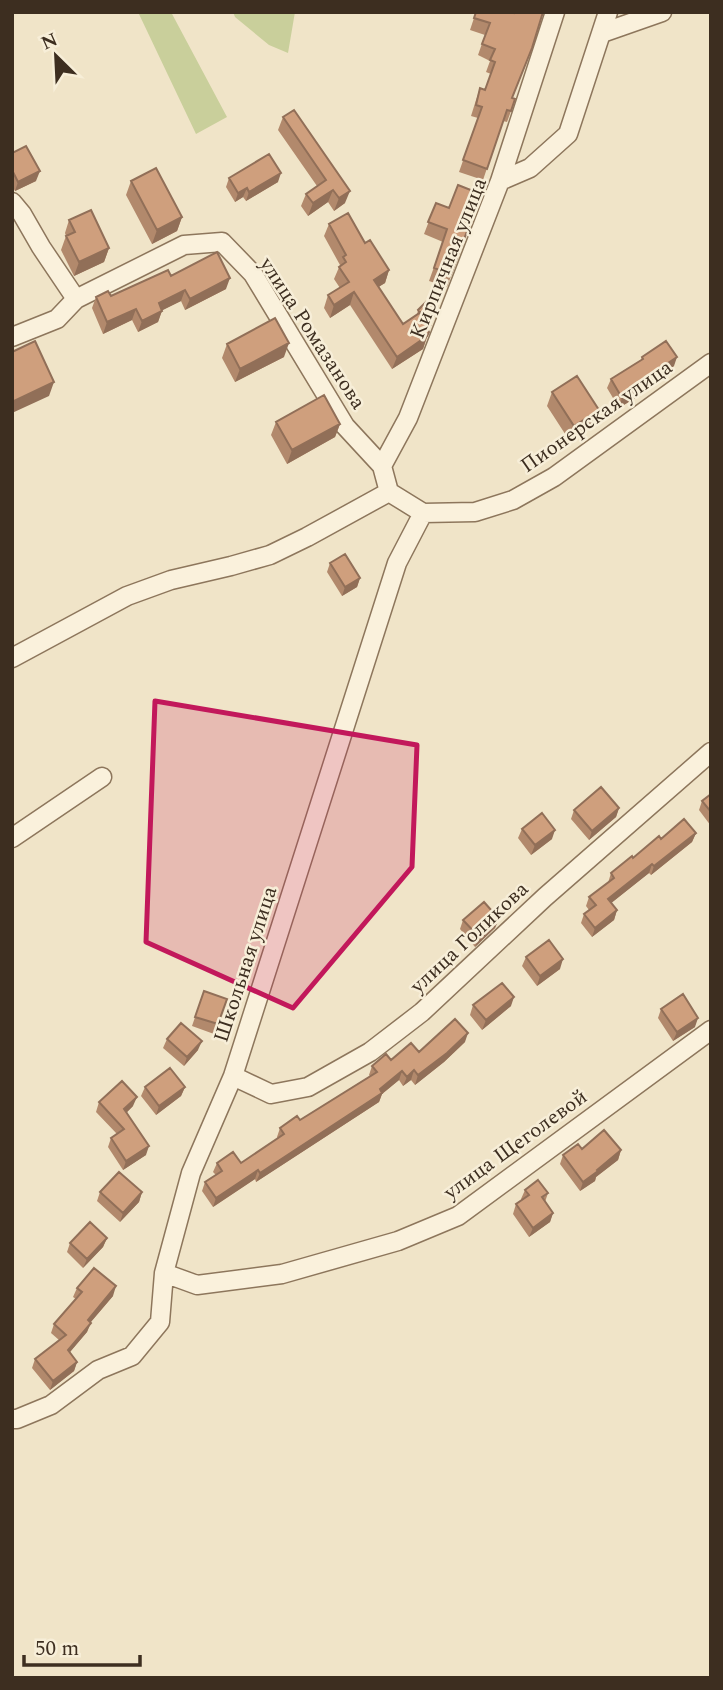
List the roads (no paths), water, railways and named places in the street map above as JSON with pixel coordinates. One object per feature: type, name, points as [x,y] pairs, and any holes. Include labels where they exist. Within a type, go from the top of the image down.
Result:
[{"type":"street","points":[[500,181],[555,12]]},
{"type":"street","name":"Кирпичная улица","points":[[382,467],[408,418],[500,181],[530,168],[568,134],[608,12]]},
{"type":"street","points":[[602,33],[662,12]]},
{"type":"street","points":[[12,202],[76,299]]},
{"type":"street","name":"улица Ромазанова","points":[[12,337],[57,319],[76,299],[184,245],[222,242],[253,274],[345,426],[382,467]]},
{"type":"street","name":"Пионерская улица","points":[[423,513],[475,512],[513,500],[554,477],[711,363]]},
{"type":"street","points":[[382,467],[389,492],[423,513]]},
{"type":"street","points":[[12,658],[127,596],[170,580],[270,555],[389,492]]},
{"type":"street","name":"Школьная улица","points":[[12,1419],[51,1405],[98,1370],[132,1356],[160,1322],[164,1273],[191,1173],[233,1076],[397,563],[423,513]]},
{"type":"street","name":"улица Голикова","points":[[233,1076],[271,1094],[308,1087],[370,1052],[422,1012],[545,897],[711,752]]},
{"type":"street","points":[[12,838],[102,777]]},
{"type":"street","name":"улица Щеголевой","points":[[164,1273],[197,1285],[282,1273],[398,1241],[458,1216],[711,1030]]}]
